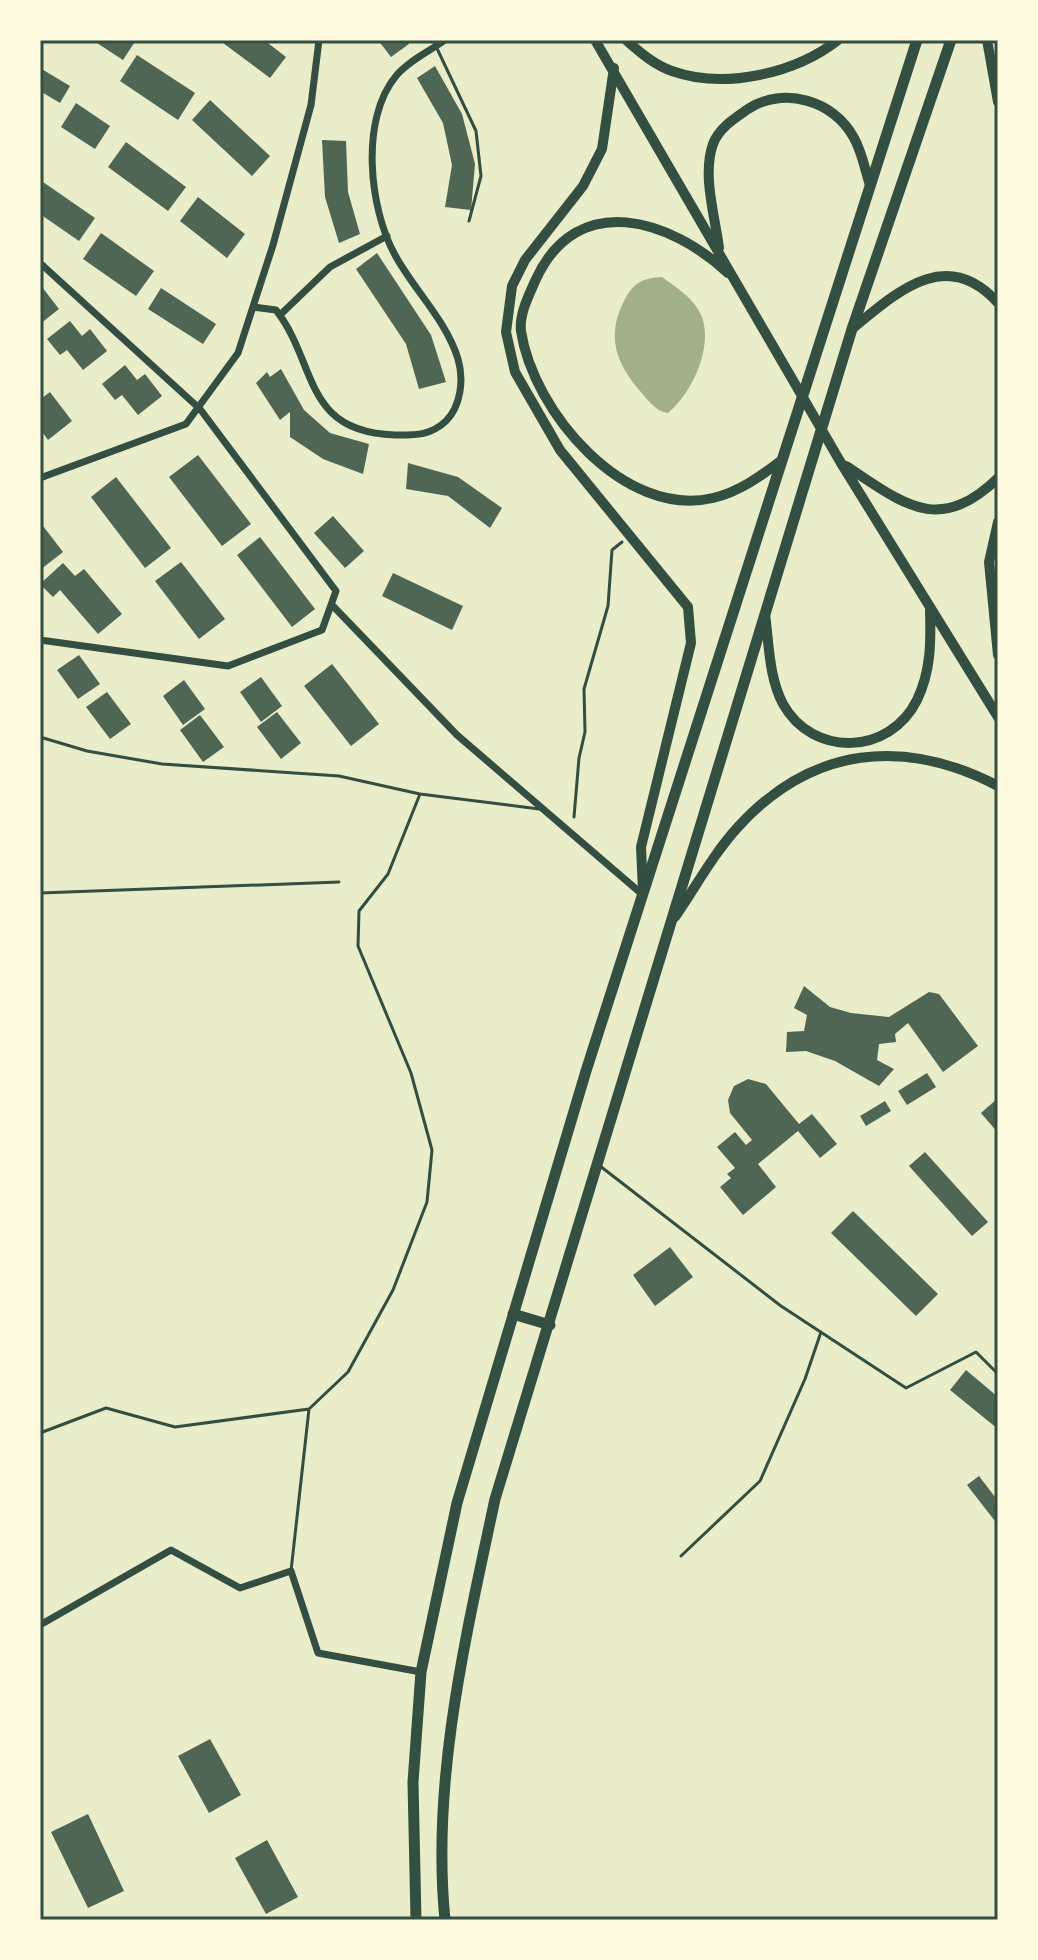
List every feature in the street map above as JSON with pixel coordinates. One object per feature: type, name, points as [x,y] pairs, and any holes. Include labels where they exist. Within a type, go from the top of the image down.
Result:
[{"type":"main road","points":[[595,40],[741,285],[841,463],[998,717]]},
{"type":"main road","points":[[626,40],[649,59],[699,78],[749,76],[785,68],[826,50],[838,40]]},
{"type":"main road","points":[[416,1920],[413,1782],[421,1672],[457,1503],[643,895],[917,40]]},
{"type":"main road","points":[[445,1920],[441,1880],[444,1794],[465,1641],[495,1499],[600,1166],[667,928],[852,329],[951,40]]},
{"type":"main road","points":[[987,40],[998,102]]},
{"type":"main road","points":[[614,68],[602,149],[583,186],[525,260],[512,286],[506,332],[515,372],[536,413],[560,450],[679,592],[688,607],[693,626],[641,847],[643,895]]},
{"type":"main road","points":[[720,254],[708,171],[713,143],[723,127],[757,103],[780,97],[800,98],[818,104],[841,121],[854,137],[870,185]]},
{"type":"main road","points":[[741,285],[704,251],[675,234],[644,223],[616,222],[586,229],[565,241],[541,268],[526,301],[521,328],[531,367],[565,430],[616,475],[672,498],[693,500],[713,498],[744,486],[782,460]]},
{"type":"main road","points":[[852,329],[909,283],[929,278],[948,277],[969,283],[989,293],[998,303]]},
{"type":"main road","points":[[841,463],[908,506],[936,510],[960,505],[981,495],[998,478]]},
{"type":"main road","points":[[998,522],[989,562],[998,655]]},
{"type":"main road","points":[[765,612],[774,684],[795,722],[814,736],[834,743],[858,744],[878,739],[899,727],[915,704],[932,650],[930,608]]},
{"type":"main road","points":[[667,928],[736,828],[775,794],[831,765],[887,753],[916,757],[971,772],[998,786]]},
{"type":"main road","points":[[513,1314],[550,1325]]},
{"type":"street","points":[[40,478],[186,424],[200,409],[238,353],[311,105],[319,40]]},
{"type":"street","points":[[253,307],[276,310],[288,325],[320,401],[342,420],[372,434],[424,436],[447,420],[462,390],[458,358],[428,301],[395,255],[387,236],[378,213],[374,152],[378,105],[397,74],[435,43],[445,40]]},
{"type":"street","points":[[280,315],[330,267],[387,236]]},
{"type":"street","points":[[40,263],[200,409],[336,591],[322,630],[228,666],[40,640]]},
{"type":"street","points":[[333,606],[457,735],[643,895]]},
{"type":"street","points":[[40,1625],[171,1550],[240,1588],[291,1571],[318,1653],[421,1672]]},
{"type":"lane","points":[[435,43],[476,131],[481,176],[469,221]]},
{"type":"lane","points":[[40,737],[87,751],[162,764],[339,776],[420,794],[542,810]]},
{"type":"lane","points":[[40,1433],[106,1408],[175,1427],[309,1409],[348,1372],[393,1290],[427,1202],[432,1150],[411,1073],[358,946],[359,911],[388,874],[420,794]]},
{"type":"lane","points":[[40,893],[339,882]]},
{"type":"lane","points":[[600,1166],[821,1332],[906,1388],[976,1352],[998,1374]]},
{"type":"lane","points":[[681,1556],[760,1481],[805,1379],[821,1332]]},
{"type":"lane","points":[[291,1571],[309,1409]]},
{"type":"path","points":[[574,817],[579,758],[585,732],[584,689],[608,606],[609,562],[612,550],[631,534]]},
{"type":"shaded area","points":[[662,277],[695,305],[705,329],[698,369],[685,394],[668,413],[652,405],[632,381],[616,349],[615,337],[619,314],[631,290],[644,280]]},
{"type":"building","points":[[99,40],[136,40],[123,60],[97,43]]},
{"type":"building","points":[[219,40],[264,40],[286,57],[270,78]]},
{"type":"building","points":[[378,40],[406,40],[409,44],[391,57]]},
{"type":"building","points":[[137,55],[195,93],[178,120],[120,81]]},
{"type":"building","points":[[435,66],[462,114],[475,164],[471,210],[445,207],[452,165],[443,123],[417,78]]},
{"type":"building","points":[[40,68],[70,86],[60,103],[40,91]]},
{"type":"building","points":[[210,100],[270,156],[252,176],[192,120]]},
{"type":"building","points":[[76,103],[110,126],[95,149],[61,127]]},
{"type":"building","points":[[322,140],[346,141],[348,192],[360,234],[339,243],[325,197]]},
{"type":"building","points":[[126,142],[186,187],[168,211],[108,167]]},
{"type":"building","points":[[43,182],[95,218],[79,241],[40,214]]},
{"type":"building","points":[[198,197],[245,234],[227,258],[180,221]]},
{"type":"building","points":[[101,233],[154,271],[136,296],[83,259]]},
{"type":"building","points":[[377,253],[431,335],[446,382],[419,389],[406,344],[356,269]]},
{"type":"building","points":[[42,287],[59,309],[40,324],[40,289]]},
{"type":"building","points":[[161,288],[216,324],[203,344],[148,309]]},
{"type":"building","points":[[70,321],[82,336],[90,329],[107,351],[83,370],[67,350],[60,355],[47,339]]},
{"type":"building","points":[[125,365],[137,380],[145,374],[162,396],[138,415],[122,395],[115,400],[102,384]]},
{"type":"building","points":[[281,369],[304,410],[330,433],[369,444],[363,474],[323,459],[290,437],[290,412],[280,420],[256,383],[267,372],[270,377]]},
{"type":"building","points":[[50,392],[72,421],[48,440],[40,429],[40,396],[42,398]]},
{"type":"building","points":[[198,455],[251,524],[222,546],[169,477]]},
{"type":"building","points":[[408,463],[458,477],[502,508],[490,528],[448,496],[406,489]]},
{"type":"building","points":[[116,477],[171,548],[145,568],[91,497]]},
{"type":"building","points":[[333,516],[364,551],[345,568],[314,533]]},
{"type":"building","points":[[40,522],[63,552],[40,570]]},
{"type":"building","points":[[260,537],[315,609],[292,627],[237,555]]},
{"type":"building","points":[[181,562],[225,619],[199,639],[155,581]]},
{"type":"building","points":[[63,563],[75,576],[84,569],[122,614],[98,634],[60,590],[53,597],[40,584]]},
{"type":"building","points":[[393,573],[463,606],[452,630],[382,596]]},
{"type":"building","points":[[79,655],[100,684],[78,699],[57,670]]},
{"type":"building","points":[[332,664],[379,724],[351,746],[304,686]]},
{"type":"building","points":[[261,677],[282,706],[261,722],[240,692]]},
{"type":"building","points":[[184,680],[205,709],[183,725],[163,696]]},
{"type":"building","points":[[107,692],[131,724],[110,739],[86,707]]},
{"type":"building","points":[[277,712],[301,743],[281,759],[257,727]]},
{"type":"building","points":[[200,715],[224,747],[203,762],[180,730]]},
{"type":"building","points":[[804,986],[830,1007],[851,1013],[889,1017],[929,992],[939,994],[978,1046],[943,1072],[908,1023],[895,1034],[896,1042],[879,1044],[877,1060],[894,1069],[879,1086],[835,1061],[806,1051],[786,1052],[787,1032],[804,1031],[807,1015],[794,1008]]},
{"type":"building","points":[[927,1073],[936,1087],[907,1105],[898,1091]]},
{"type":"building","points":[[748,1079],[766,1084],[799,1124],[812,1114],[837,1144],[820,1158],[798,1131],[758,1164],[776,1187],[743,1215],[720,1187],[731,1178],[727,1174],[735,1168],[717,1147],[735,1132],[746,1145],[752,1140],[730,1113],[728,1100],[734,1086]]},
{"type":"building","points":[[998,1098],[998,1133],[981,1113]]},
{"type":"building","points":[[885,1101],[891,1111],[866,1126],[860,1116]]},
{"type":"building","points":[[925,1152],[988,1222],[972,1236],[909,1166]]},
{"type":"building","points":[[853,1211],[938,1294],[916,1316],[831,1233]]},
{"type":"building","points":[[670,1247],[693,1277],[655,1306],[633,1275]]},
{"type":"building","points":[[966,1370],[998,1397],[998,1429],[950,1390]]},
{"type":"building","points":[[979,1476],[998,1501],[998,1525],[967,1485]]},
{"type":"building","points":[[210,1739],[241,1795],[209,1813],[178,1756]]},
{"type":"building","points":[[88,1814],[124,1891],[88,1908],[51,1832]]},
{"type":"building","points":[[267,1840],[298,1897],[266,1914],[235,1858]]}]
